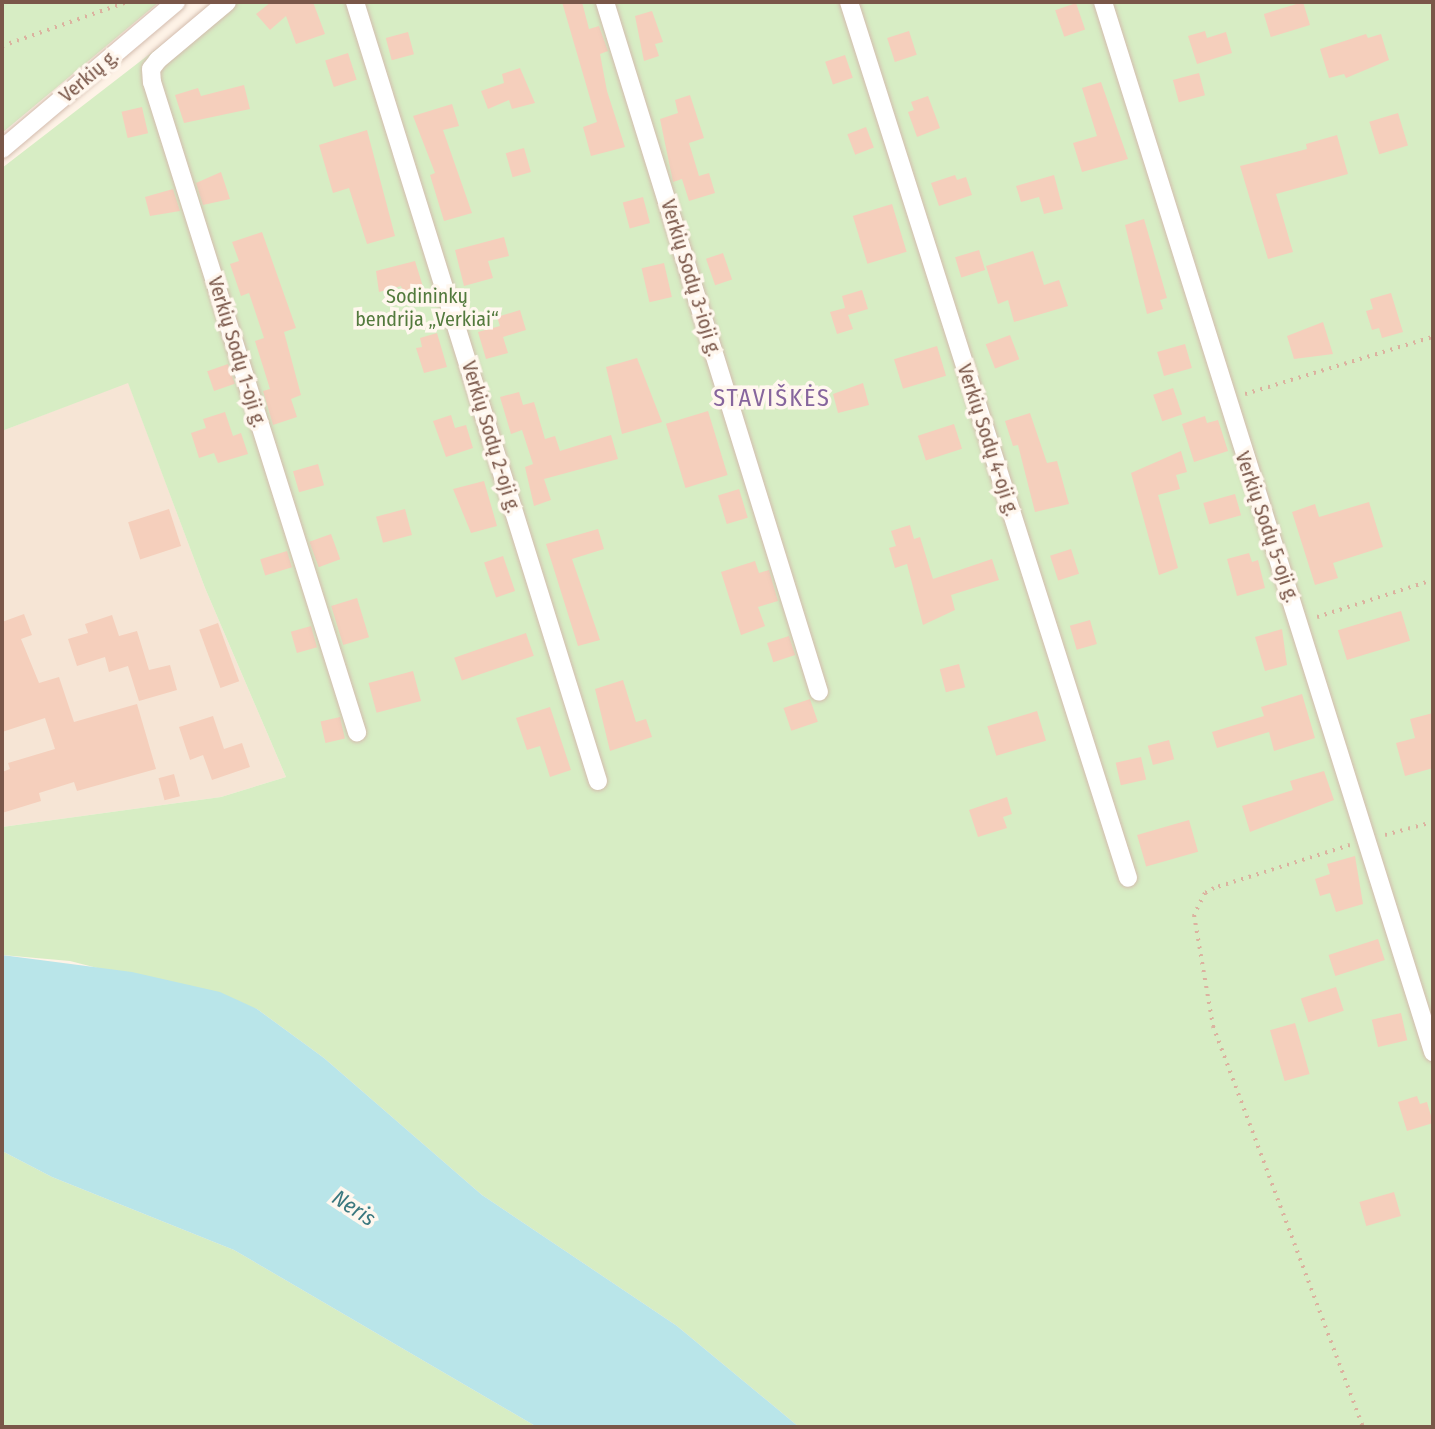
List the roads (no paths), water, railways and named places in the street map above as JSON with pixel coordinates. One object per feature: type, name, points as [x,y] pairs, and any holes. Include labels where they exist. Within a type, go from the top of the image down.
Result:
[{"type":"street","name":"Verkių g.","points":[[2,149],[176,2]]},
{"type":"street","name":"Verkių Sodų 1-oji g.","points":[[227,2],[158,60],[151,69],[152,82],[357,732]]},
{"type":"street","name":"Verkių Sodų 2-oji g.","points":[[355,2],[598,781]]},
{"type":"street","name":"Verkių Sodų 3-ioji g.","points":[[605,2],[819,692]]},
{"type":"street","name":"Verkių Sodų 4-oji g.","points":[[849,2],[1128,878]]},
{"type":"street","name":"Verkių Sodų 5-oji g.","points":[[1103,2],[1224,400],[1369,839],[1433,1052]]},
{"type":"water","name":"Neris","points":[[2,955],[132,972],[220,992],[257,1009],[324,1058],[482,1195],[677,1326],[799,1427],[537,1427],[234,1250],[52,1177],[2,1151]]},
{"type":"district","name":"STAVIŠKĖS","points":[[772,399]]},
{"type":"park label","name":"Sodininkų bendrija „Verkiai“","points":[[427,308]]}]
